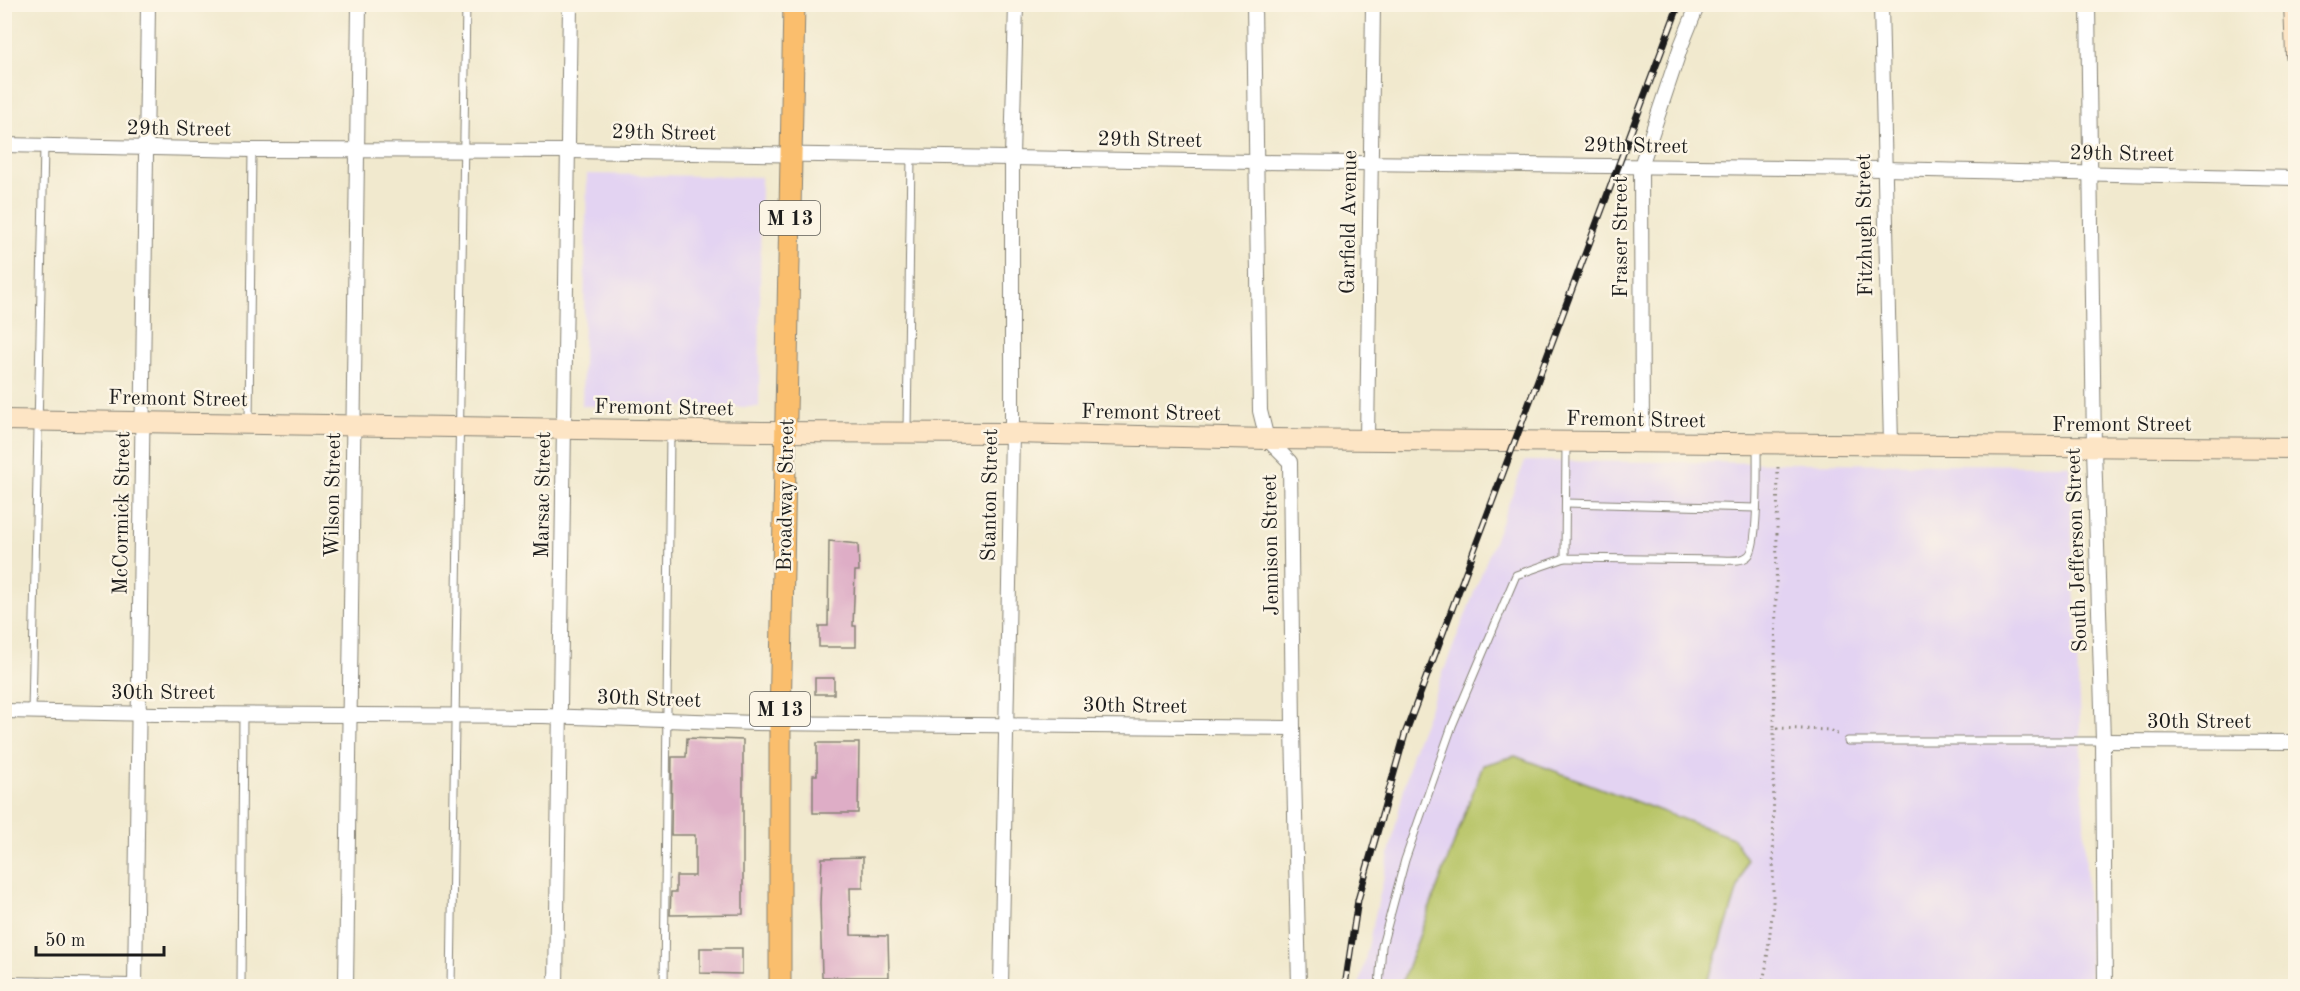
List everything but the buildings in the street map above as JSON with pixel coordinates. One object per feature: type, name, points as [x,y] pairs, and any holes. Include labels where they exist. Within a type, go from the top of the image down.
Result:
[{"type":"main road","name":"Broadway Street","points":[[780,987],[780,723],[794,4]]},
{"type":"street","name":"McCormick Street","points":[[134,987],[148,4]]},
{"type":"street","name":"Wilson Street","points":[[346,987],[359,4]]},
{"type":"street","name":"Marsac Street","points":[[556,987],[570,4]]},
{"type":"street","name":"Stanton Street","points":[[1001,987],[1016,4]]},
{"type":"street","points":[[1254,4],[1260,411],[1267,439]]},
{"type":"street","name":"Garfield Avenue","points":[[1367,440],[1373,4]]},
{"type":"street","name":"Fraser Street","points":[[1642,443],[1641,166],[1681,46],[1698,4]]},
{"type":"street","name":"Fitzhugh Street","points":[[1881,4],[1891,446]]},
{"type":"street","name":"South Jefferson Street","points":[[2088,4],[2094,448],[2103,741],[2105,987]]},
{"type":"street","points":[[2294,4],[2295,55]]},
{"type":"street","name":"29th Street","points":[[4,145],[252,150],[569,151],[1884,169],[2295,178]]},
{"type":"street","name":"Fremont Street","points":[[4,420],[670,431],[1011,433],[1267,439],[2295,448]]},
{"type":"street","name":"Jennison Street","points":[[1267,439],[1290,462],[1299,987]]},
{"type":"street","name":"30th Street","points":[[4,711],[1293,728]]},
{"type":"street","name":"30th Street","points":[[2103,741],[2295,742]]},
{"type":"street","points":[[4,984],[134,987]]},
{"type":"lane","points":[[451,987],[465,151],[465,4]]},
{"type":"lane","points":[[32,712],[44,146]]},
{"type":"lane","points":[[249,423],[252,150]]},
{"type":"lane","points":[[907,433],[911,157]]},
{"type":"lane","points":[[664,987],[670,431]]},
{"type":"lane","points":[[1565,558],[1566,442]]},
{"type":"lane","points":[[1379,987],[1382,946],[1409,849],[1452,726],[1516,575],[1565,558],[1740,560],[1748,557],[1752,552],[1756,508],[1757,444]]},
{"type":"lane","points":[[1566,503],[1756,508]]},
{"type":"lane","points":[[241,987],[243,714]]},
{"type":"lane","points":[[1848,741],[2103,741]]},
{"type":"path","points":[[1762,987],[1767,967],[1773,907],[1779,467]]},
{"type":"path","points":[[1774,728],[1830,730],[1848,741]]},
{"type":"shaded area","points":[[587,174],[761,177],[759,407],[582,406]]},
{"type":"shaded area","points":[[1525,461],[2069,465],[2091,986],[1359,986],[1412,753]]},
{"type":"green space","points":[[1515,756],[1733,838],[1747,859],[1713,968],[1704,986],[1403,986],[1402,982],[1483,765]]},
{"type":"railway","points":[[1345,986],[1358,900],[1405,734],[1679,4]]}]
